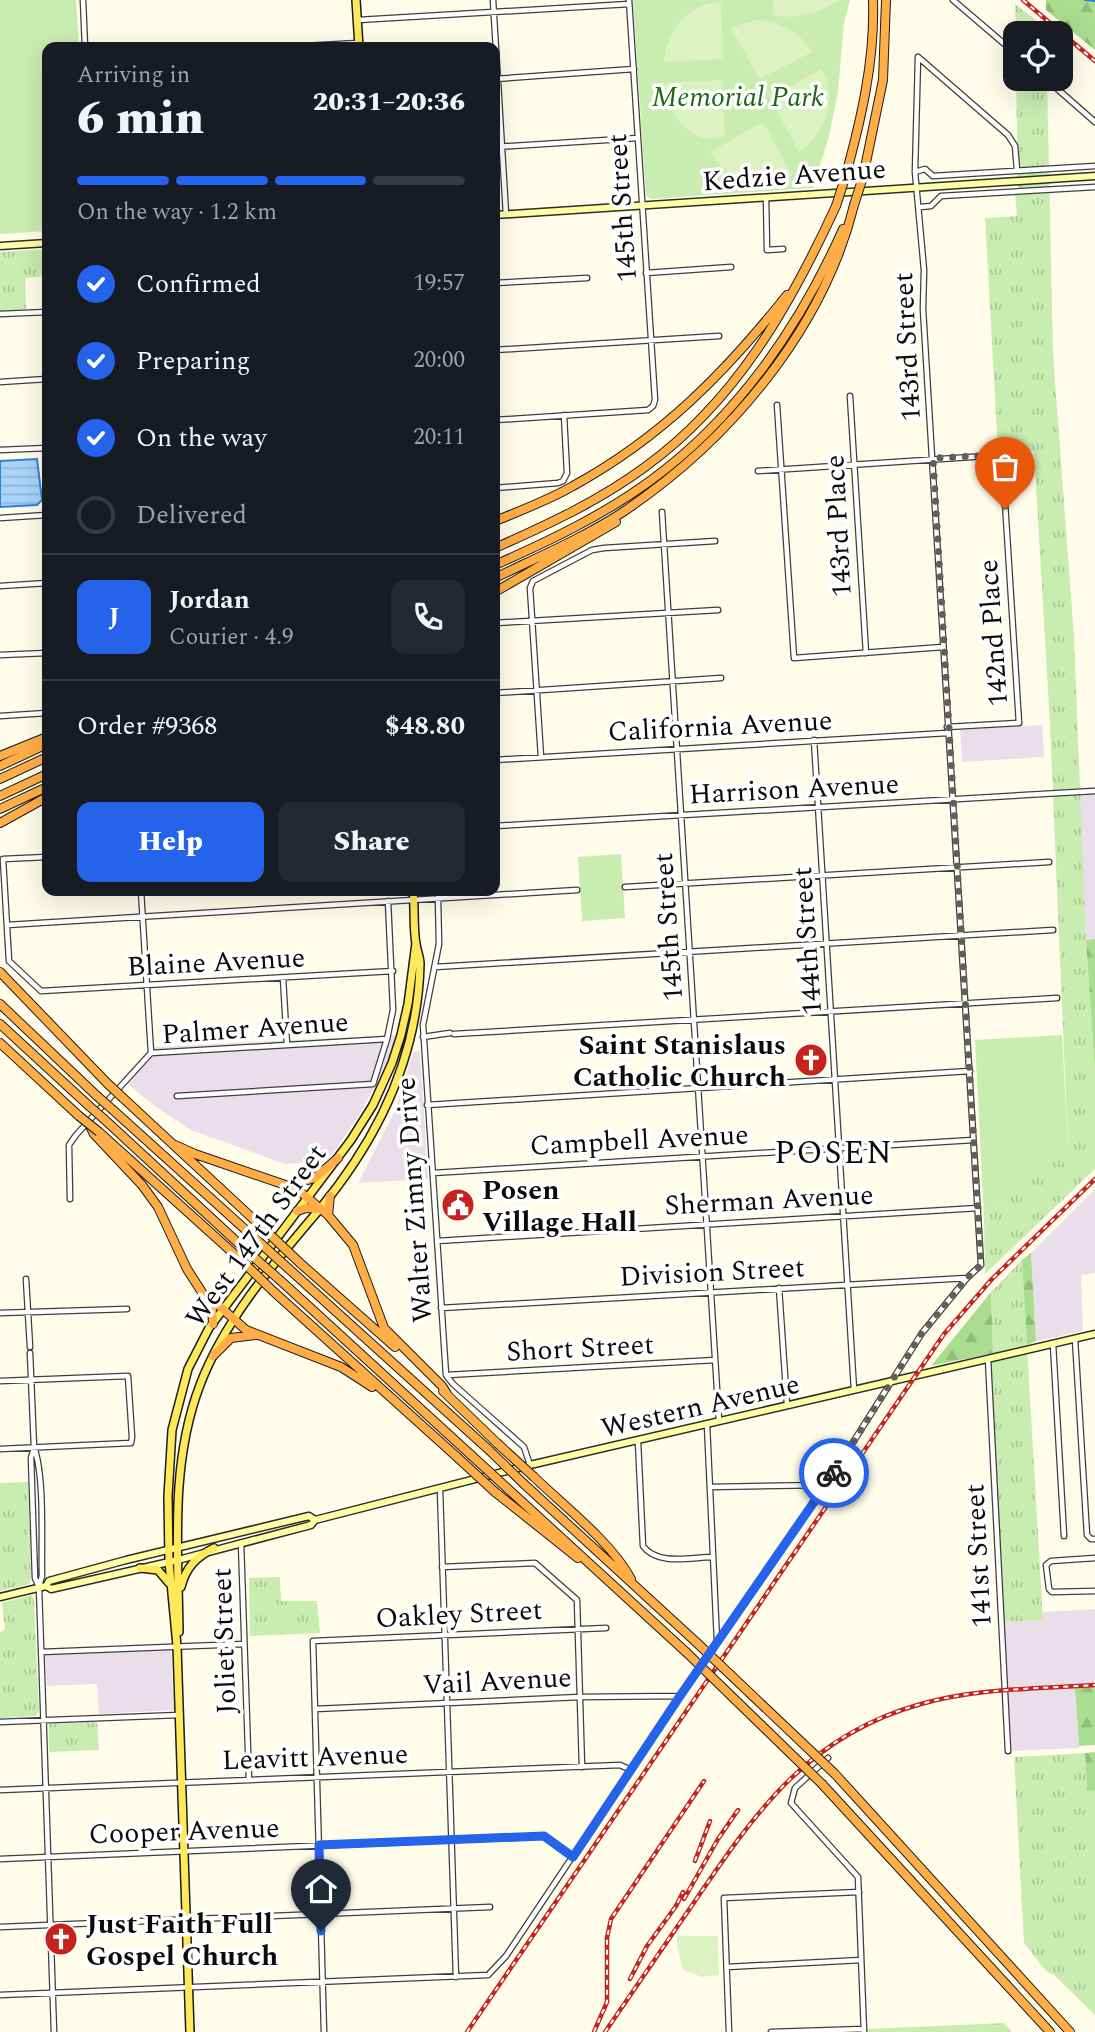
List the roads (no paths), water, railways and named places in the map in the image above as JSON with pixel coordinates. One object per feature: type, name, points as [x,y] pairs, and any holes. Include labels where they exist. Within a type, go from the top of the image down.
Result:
[{"type":"highway","points":[[500,546],[602,496],[647,466],[698,421],[735,382],[766,338],[808,268],[836,206],[845,178],[859,126],[869,70],[873,0]]},
{"type":"highway","points":[[500,576],[601,526],[655,489],[698,453],[734,417],[788,349],[834,266],[863,177],[883,79],[886,0]]},
{"type":"highway","points":[[500,563],[606,510],[652,481],[704,435],[741,396],[776,352],[811,295],[854,205]]},
{"type":"highway","points":[[500,519],[571,488],[628,453],[665,426],[743,349],[808,268]]},
{"type":"highway","points":[[500,589],[617,522],[646,500],[655,489]]},
{"type":"highway","points":[[0,756],[42,739]]},
{"type":"highway","points":[[0,766],[42,746]]},
{"type":"highway","points":[[0,779],[42,759]]},
{"type":"highway","points":[[0,796],[42,776]]},
{"type":"highway","points":[[0,809],[42,789]]},
{"type":"highway","points":[[0,823],[42,800]]},
{"type":"highway","points":[[1,972],[108,1084],[300,1263],[447,1394],[594,1533],[626,1570],[634,1585]]},
{"type":"highway","points":[[0,1004],[97,1096],[489,1450],[835,1774],[1070,2032]]},
{"type":"highway","points":[[0,1024],[686,1652],[822,1784],[1050,2032]]},
{"type":"highway","points":[[0,1043],[89,1124],[150,1195],[187,1269],[212,1308],[213,1324]]},
{"type":"highway","points":[[96,1133],[242,1261],[495,1492],[572,1554],[595,1569]]},
{"type":"highway","points":[[175,1145],[289,1185],[328,1214],[353,1245],[384,1328],[442,1385],[447,1394]]},
{"type":"highway","points":[[289,1185],[315,1178],[338,1158]]},
{"type":"highway","points":[[328,1214],[330,1196]]},
{"type":"highway","points":[[297,1211],[306,1208],[319,1209]]},
{"type":"highway","points":[[201,1289],[241,1327],[341,1367],[389,1397]]},
{"type":"highway","points":[[213,1356],[231,1338],[258,1335]]},
{"type":"main road","points":[[356,0],[359,42]]},
{"type":"main road","name":"Kedzie Avenue","points":[[500,215],[1095,176]]},
{"type":"main road","points":[[0,246],[42,243]]},
{"type":"main road","name":"West 147th Street","points":[[190,2032],[175,1597],[183,1444],[200,1384],[233,1320],[292,1240],[330,1196],[369,1140],[396,1085],[416,1007],[420,961],[416,943],[414,896]]},
{"type":"main road","name":"West 147th Street","points":[[175,1597],[169,1562],[168,1496],[172,1430],[188,1369],[222,1310],[367,1116],[392,1063],[408,1004],[416,943]]},
{"type":"main road","name":"Western Avenue","points":[[42,1586],[51,1589],[178,1560],[214,1548],[311,1525],[315,1520],[530,1465],[1095,1334]]},
{"type":"main road","name":"Western Avenue","points":[[42,1586],[49,1581],[309,1516],[315,1520]]},
{"type":"main road","points":[[175,1597],[189,1567],[201,1555],[214,1548]]},
{"type":"main road","points":[[140,1567],[163,1573],[169,1580],[175,1597]]},
{"type":"main road","points":[[0,1597],[42,1586]]},
{"type":"street","points":[[83,0],[85,42]]},
{"type":"street","points":[[493,0],[495,42]]},
{"type":"street","points":[[953,0],[1003,43]]},
{"type":"street","points":[[358,20],[629,2]]},
{"type":"street","name":"145th Street","points":[[564,415],[648,410],[653,406],[654,400],[629,2]]},
{"type":"street","name":"143rd Street","points":[[967,1278],[981,1265],[947,730],[923,309],[924,270],[915,172],[918,57],[1008,135],[1015,146],[1017,170]]},
{"type":"street","points":[[500,78],[634,69]]},
{"type":"street","points":[[1060,91],[1095,122]]},
{"type":"street","points":[[500,147],[638,138]]},
{"type":"street","points":[[500,164],[506,214]]},
{"type":"street","points":[[915,172],[925,169],[933,176],[1095,166]]},
{"type":"street","points":[[920,206],[930,206],[941,196],[1095,187]]},
{"type":"street","points":[[765,197],[767,250],[783,250]]},
{"type":"street","points":[[646,273],[731,267]]},
{"type":"street","points":[[500,284],[587,278]]},
{"type":"street","points":[[0,314],[42,312]]},
{"type":"street","points":[[500,350],[719,336]]},
{"type":"street","points":[[0,382],[42,379]]},
{"type":"street","name":"143rd Place","points":[[850,396],[866,653]]},
{"type":"street","points":[[777,405],[794,658],[943,647]]},
{"type":"street","points":[[500,419],[564,415],[567,473],[563,481],[558,483],[500,488]]},
{"type":"street","points":[[0,450],[42,447]]},
{"type":"street","name":"142nd Place","points":[[933,458],[1002,455],[1019,723]]},
{"type":"street","points":[[758,471],[933,458]]},
{"type":"street","name":"145th Street","points":[[662,512],[719,1422]]},
{"type":"street","points":[[0,518],[42,515]]},
{"type":"street","points":[[541,757],[530,588],[533,581],[592,550],[715,541]]},
{"type":"street","points":[[0,586],[42,583]]},
{"type":"street","points":[[500,623],[718,610]]},
{"type":"street","points":[[0,655],[42,653]]},
{"type":"street","points":[[500,693],[721,678]]},
{"type":"street","points":[[0,716],[42,713]]},
{"type":"street","name":"California Avenue","points":[[500,760],[814,740],[1019,723]]},
{"type":"street","name":"144th Street","points":[[814,740],[854,1390]]},
{"type":"street","name":"Harrison Avenue","points":[[500,827],[1095,791]]},
{"type":"street","points":[[42,856],[3,859],[6,925],[473,896]]},
{"type":"street","points":[[625,887],[1049,862]]},
{"type":"street","points":[[500,894],[577,890]]},
{"type":"street","points":[[141,896],[151,1053]]},
{"type":"street","name":"Walter Zimny Drive","points":[[438,898],[439,944],[423,1037],[446,1375]]},
{"type":"street","points":[[177,1096],[373,1084],[387,1039],[394,998],[388,901]]},
{"type":"street","name":"Blaine Avenue","points":[[6,925],[9,961],[41,991],[393,971]]},
{"type":"street","points":[[435,967],[1053,930]]},
{"type":"street","points":[[282,978],[287,1045]]},
{"type":"street","points":[[423,1037],[1057,998]]},
{"type":"street","name":"Palmer Avenue","points":[[71,1199],[69,1146],[151,1053],[387,1039]]},
{"type":"street","points":[[427,1105],[835,1078],[970,1072]]},
{"type":"street","name":"Campbell Avenue","points":[[432,1173],[973,1140]]},
{"type":"street","name":"Sherman Avenue","points":[[437,1241],[978,1208]]},
{"type":"street","points":[[0,1995],[488,1975],[506,1956],[680,1696],[826,1485],[922,1333],[967,1278]]},
{"type":"street","name":"Division Street","points":[[441,1308],[967,1278]]},
{"type":"street","points":[[26,1279],[34,1447],[38,1459],[40,1501],[41,1652],[54,2032]]},
{"type":"street","points":[[779,1288],[787,1406]]},
{"type":"street","points":[[0,1313],[127,1309]]},
{"type":"street","points":[[1075,1339],[1087,1535],[1095,1539]]},
{"type":"street","points":[[1053,1344],[1063,1536]]},
{"type":"street","name":"141st Street","points":[[988,1359],[1008,1751]]},
{"type":"street","name":"Short Street","points":[[446,1375],[715,1360]]},
{"type":"street","points":[[446,1375],[461,1392],[524,1447],[530,1465]]},
{"type":"street","points":[[0,1381],[128,1376],[131,1443],[0,1449]]},
{"type":"street","points":[[707,1425],[717,1642]]},
{"type":"street","points":[[638,1442],[643,1546],[663,1559],[713,1557]]},
{"type":"street","points":[[34,1447],[31,1458],[35,1578],[42,1586]]},
{"type":"street","points":[[710,1487],[826,1485]]},
{"type":"street","points":[[440,1490],[456,1977]]},
{"type":"street","points":[[33,1502],[40,1501]]},
{"type":"street","name":"Joliet Street","points":[[241,1542],[249,1780]]},
{"type":"street","points":[[1095,1559],[1051,1561],[1046,1565],[1049,1589],[1052,1592],[1095,1591]]},
{"type":"street","points":[[442,1567],[535,1563],[577,1600],[582,1767]]},
{"type":"street","name":"Oakley Street","points":[[315,1709],[313,1641],[606,1628]]},
{"type":"street","points":[[41,1652],[244,1644]]},
{"type":"street","name":"Vail Avenue","points":[[315,1709],[580,1697],[680,1696]]},
{"type":"street","points":[[315,1709],[324,2032]]},
{"type":"street","points":[[0,1722],[179,1715]]},
{"type":"street","points":[[771,2032],[864,2031],[858,1877],[791,1803],[795,1788],[828,1758]]},
{"type":"street","name":"Leavitt Avenue","points":[[0,1790],[620,1765],[631,1770]]},
{"type":"street","name":"Cooper Avenue","points":[[0,1859],[544,1836],[573,1857]]},
{"type":"street","points":[[729,2032],[724,1898],[859,1892]]},
{"type":"street","points":[[0,1927],[490,1907]]},
{"type":"street","points":[[727,1967],[861,1961]]},
{"type":"water","points":[[37,459],[42,500],[37,505],[0,507],[0,461]]},
{"type":"waterway","points":[[1085,0],[1095,1]]},
{"type":"railway","points":[[1023,0],[1095,61]]},
{"type":"railway","points":[[467,2032],[944,1334],[992,1279],[1095,1179]]},
{"type":"railway","points":[[605,2032],[741,1836],[789,1780],[817,1756],[847,1735],[882,1718],[921,1704],[985,1692],[1095,1685]]},
{"type":"railway","points":[[594,2032],[607,2002],[607,1938],[611,1919],[704,1781]]},
{"type":"railway","points":[[684,1899],[738,1810]]},
{"type":"railway","points":[[695,1861],[710,1821]]},
{"type":"railway","points":[[630,1979],[647,1946],[683,1892]]},
{"type":"place","name":"Saint Stanislaus Catholic Church","points":[[811,1060]]},
{"type":"place","name":"Posen Village Hall","points":[[458,1205]]},
{"type":"place","name":"Just Faith Full Gospel Church","points":[[61,1939]]},
{"type":"district","name":"POSEN","points":[[834,1152]]},
{"type":"park label","name":"Memorial Park","points":[[738,96]]}]
